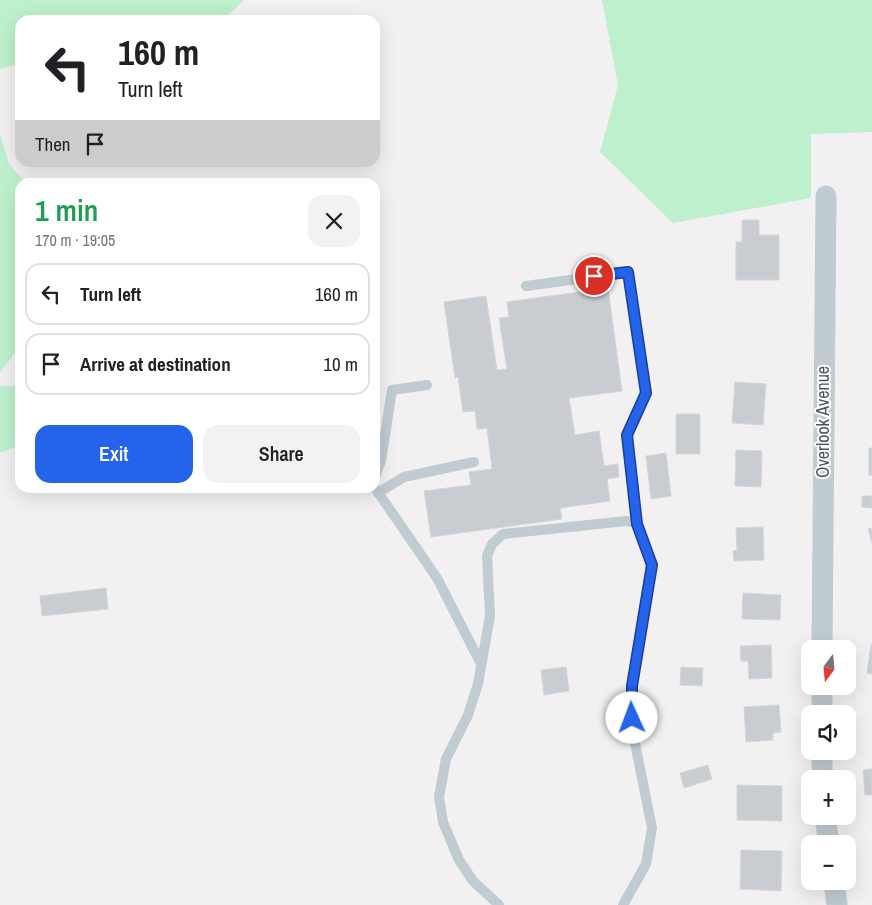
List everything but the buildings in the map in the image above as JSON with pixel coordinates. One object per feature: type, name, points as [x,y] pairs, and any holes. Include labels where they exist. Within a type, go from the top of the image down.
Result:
[{"type":"street","name":"Overlook Avenue","points":[[822,640],[826,196]]},
{"type":"street","points":[[835,890],[837,905]]},
{"type":"lane","points":[[526,286],[628,272],[646,393],[627,435],[637,524],[652,565],[632,686],[633,734],[652,828],[646,864],[623,905]]},
{"type":"lane","points":[[380,464],[392,390],[427,385]]},
{"type":"lane","points":[[380,488],[404,477],[474,462]]},
{"type":"lane","points":[[378,493],[437,578],[482,664]]},
{"type":"lane","points":[[498,905],[473,881],[459,860],[443,822],[439,797],[442,772],[468,715],[482,664],[490,616],[487,556],[492,544],[503,534],[626,521],[637,524]]},
{"type":"green space","points":[[0,0],[244,0],[228,15],[15,15],[15,65],[0,69]]},
{"type":"green space","points":[[602,0],[872,0],[872,132],[811,134],[811,198],[673,223],[600,152],[618,85]]},
{"type":"green space","points":[[0,134],[9,164],[21,178],[15,178],[15,353],[0,373]]},
{"type":"green space","points":[[0,386],[15,386],[15,447],[0,453]]},
{"type":"route","points":[[594,276],[628,272],[646,393],[627,435],[637,524],[652,565],[632,686],[632,718]]}]
